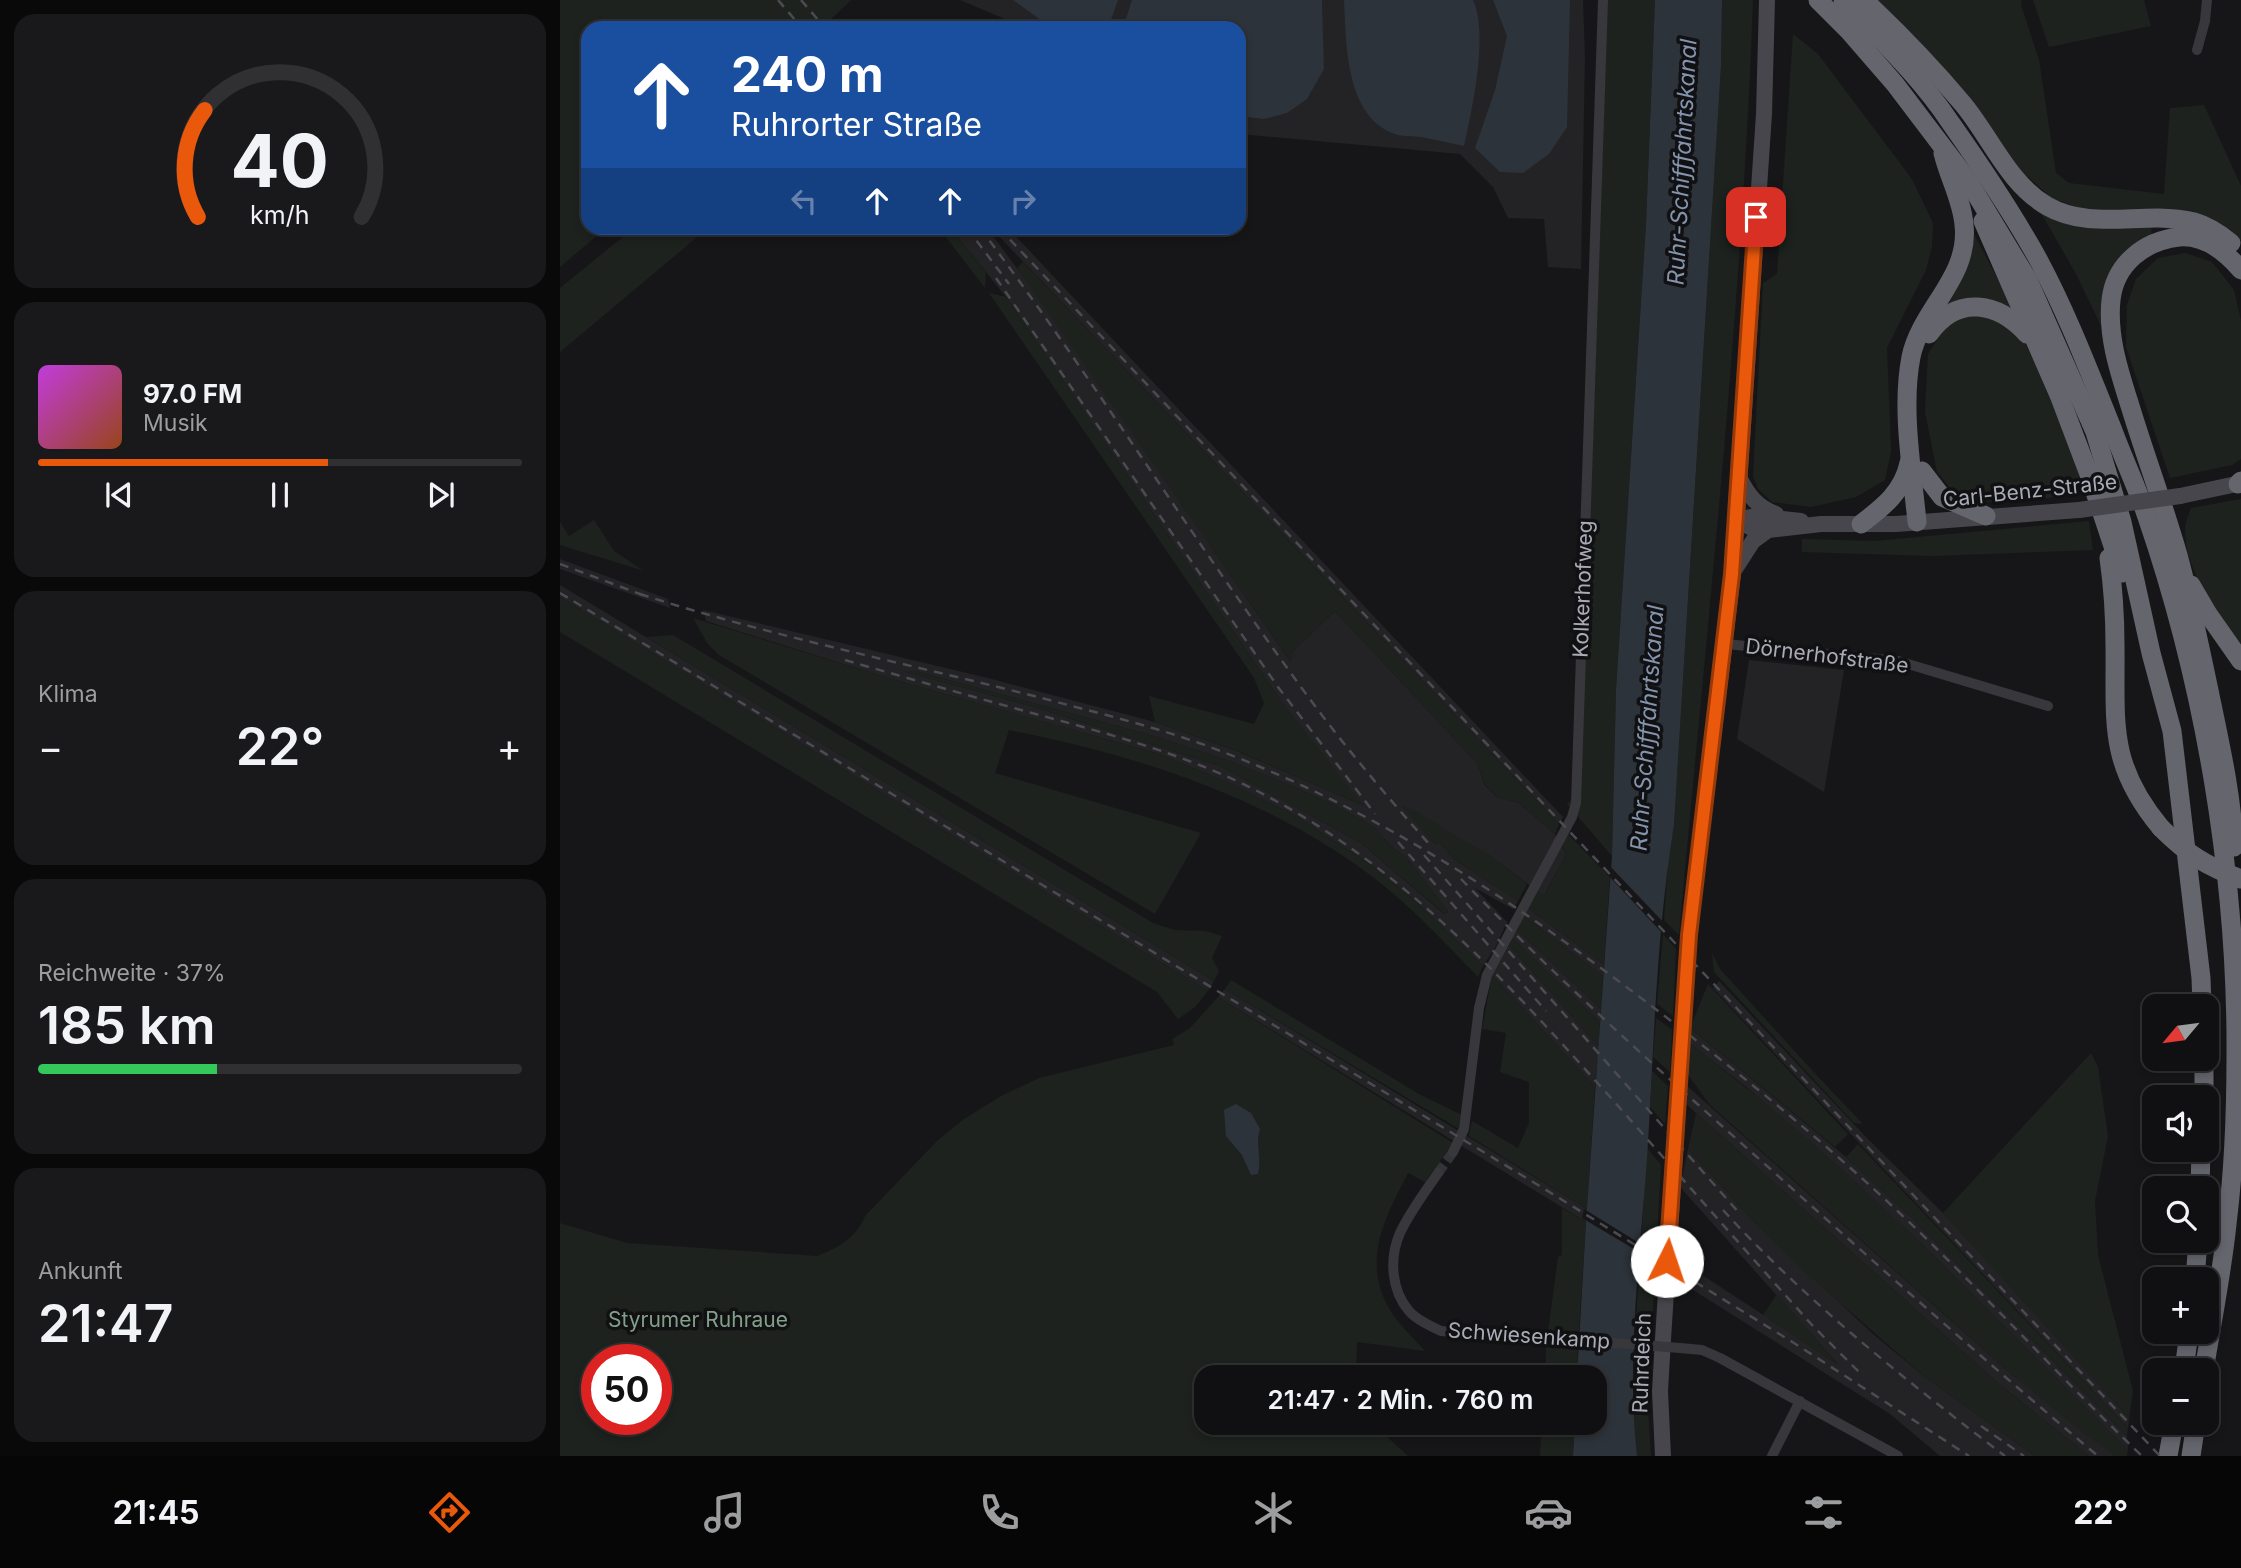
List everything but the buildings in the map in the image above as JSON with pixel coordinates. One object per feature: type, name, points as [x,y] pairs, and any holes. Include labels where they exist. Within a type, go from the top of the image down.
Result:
[{"type":"highway","points":[[1818,0],[1866,49],[1941,142],[1967,179],[2028,280],[2095,432],[2122,522],[2151,653],[2172,732],[2201,994]]},
{"type":"highway","points":[[1843,0],[1900,60],[1949,119],[2040,263],[2082,351],[2146,515],[2170,590],[2192,678],[2211,772],[2228,887],[2234,984],[2235,1122],[2227,1224],[2206,1358]]},
{"type":"highway","points":[[1864,0],[1925,60],[1965,106],[2010,173],[2048,206],[2060,212],[2090,219],[2160,219],[2196,223],[2218,232],[2241,254]]},
{"type":"highway","points":[[1924,522],[1910,455],[1908,393],[1911,356],[1916,340],[1957,269],[1964,249],[1965,227],[1961,205],[1948,175],[1941,142]]},
{"type":"highway","points":[[1967,179],[1996,254],[2076,437],[2151,653]]},
{"type":"highway","points":[[2234,984],[2238,943],[2232,824],[2224,762],[2178,555],[2118,368],[2111,329],[2111,298],[2124,265],[2151,243],[2162,240],[2191,237],[2212,244],[2229,255],[2241,270]]},
{"type":"highway","points":[[2040,263],[2059,286],[2117,389],[2141,440]]},
{"type":"highway","points":[[1924,522],[1916,419],[1919,365],[1927,338],[1942,319],[1959,310],[1970,307],[1993,309],[2014,321],[2042,355]]},
{"type":"highway","points":[[1860,524],[1892,499],[1902,484],[1910,455]]},
{"type":"highway","points":[[1922,471],[1942,497],[1986,516]]},
{"type":"highway","points":[[2104,519],[2112,581],[2116,735],[2122,762],[2133,789],[2147,811],[2179,846],[2210,867],[2241,879]]},
{"type":"highway","points":[[2178,555],[2208,614],[2241,661]]},
{"type":"highway","points":[[2227,1224],[2241,1185]]},
{"type":"highway","points":[[2168,1456],[2172,1435]]},
{"type":"highway","points":[[2191,1456],[2194,1435]]},
{"type":"main road","name":"Ruhrdeich","points":[[1663,1456],[1660,1391],[1689,935],[1726,644],[1732,574],[1764,114],[1767,0]]},
{"type":"main road","points":[[1738,476],[1746,492],[1757,504],[1766,511],[1785,518]]},
{"type":"main road","name":"Carl-Benz-Straße","points":[[1735,520],[1752,528],[1768,530],[1821,524],[1924,522],[2079,510],[2180,496],[2240,483]]},
{"type":"main road","name":"Carl-Benz-Straße","points":[[1735,520],[1756,516],[1821,524]]},
{"type":"main road","points":[[1732,574],[1753,541],[1768,530]]},
{"type":"street","name":"Kolkerhofweg","points":[[1453,1152],[1464,1129],[1479,1008],[1487,975],[1572,817],[1576,803],[1603,0]]},
{"type":"street","points":[[2197,50],[2207,0]]},
{"type":"street","name":"Dörnerhofstraße","points":[[1726,644],[1898,660],[2048,706]]},
{"type":"street","name":"Schwiesenkamp","points":[[1435,1177],[1400,1233],[1393,1260],[1394,1281],[1401,1298],[1410,1312],[1426,1324],[1441,1331],[1702,1350],[1898,1456]]},
{"type":"street","points":[[1772,1456],[1800,1401]]},
{"type":"shaded area","points":[[960,0],[1583,0],[1585,57],[1581,269],[1548,267],[1544,219],[1508,218],[1493,187],[1460,154],[1246,135],[1246,21],[1010,21]]},
{"type":"shaded area","points":[[956,235],[992,235],[1043,303],[1290,661],[1293,651],[1335,611],[1478,764],[1484,784],[1497,797],[1519,803],[1555,834],[1566,854],[1544,896],[1490,856],[1402,806],[1435,844],[1440,843],[1455,860],[1518,901],[1513,909],[1475,888],[1507,922],[1483,966],[1413,899],[1371,865],[1294,815],[1229,783],[1159,754],[888,678],[706,621],[703,610],[988,678],[1155,722],[1237,751],[1362,805],[1282,703],[1006,297]],"holes":[[[915,671],[1147,734],[1224,759],[1290,785],[1374,827],[1393,848],[1406,857],[1448,912],[1444,914],[1361,843],[1220,766],[1034,707],[907,672]]]},
{"type":"shaded area","points":[[998,235],[1015,235],[1563,817],[1559,824]]},
{"type":"shaded area","points":[[560,559],[668,599],[670,608],[560,569]]},
{"type":"shaded area","points":[[560,585],[1214,981],[1208,991],[560,597]]},
{"type":"shaded area","points":[[1749,660],[1844,670],[1824,792],[1737,739]]},
{"type":"shaded area","points":[[1528,908],[1604,965],[1603,976],[1524,916]]},
{"type":"shaded area","points":[[1517,930],[1601,1009],[1600,1022],[1512,938]]},
{"type":"shaded area","points":[[1509,945],[1599,1047],[1595,1087],[1492,975]]},
{"type":"shaded area","points":[[1719,981],[1985,1258],[2129,1418],[2128,1428],[1713,988]]},
{"type":"shaded area","points":[[1225,989],[1587,1209],[1586,1222],[1218,997]]},
{"type":"shaded area","points":[[1690,1028],[1846,1157],[1911,1217],[2127,1436],[2128,1450],[1931,1253],[1840,1168],[1745,1086],[1689,1043]]},
{"type":"shaded area","points":[[1686,1085],[2010,1373],[2116,1456],[2089,1456],[1999,1384],[1685,1103]]},
{"type":"shaded area","points":[[1688,1149],[1754,1222],[1873,1334],[1925,1377],[2035,1456],[1940,1456],[1890,1414],[1674,1278],[1676,1258],[1837,1363],[1680,1187]]},
{"type":"green space","points":[[560,0],[851,0],[829,21],[581,21],[581,235],[598,235],[560,267]]},
{"type":"green space","points":[[1600,0],[1655,0],[1646,224],[1616,690],[1612,856],[1567,804],[1573,798]]},
{"type":"green space","points":[[1722,0],[1753,0],[1748,117],[1732,351],[1679,935],[1664,920],[1674,825],[1721,66]]},
{"type":"green space","points":[[1872,0],[2022,0],[2021,5],[2039,60],[2056,173],[2069,183],[2164,194],[2170,108],[2204,105],[2241,186],[2241,241],[2230,229],[2196,213],[2088,211],[2053,199],[2019,169]]},
{"type":"green space","points":[[2033,0],[2144,0],[2151,26],[2049,47]]},
{"type":"green space","points":[[1793,34],[1818,54],[1912,179],[1933,223],[1932,246],[1926,270],[1887,348],[1891,451],[1885,480],[1856,497],[1811,507],[1772,502],[1758,489],[1753,476],[1763,283],[1777,274]]},
{"type":"green space","points":[[2036,204],[2151,226],[2152,236],[2129,248],[2105,334],[2075,272]]},
{"type":"green space","points":[[1974,234],[2017,316],[1942,313]]},
{"type":"green space","points":[[625,235],[700,235],[560,352],[560,288]]},
{"type":"green space","points":[[944,235],[956,235],[986,273],[985,288]]},
{"type":"green space","points":[[2185,253],[2212,262],[2234,290],[2241,321],[2241,459],[2232,465],[2170,478],[2126,347],[2127,305],[2136,279],[2158,258]]},
{"type":"green space","points":[[1023,262],[1559,824],[1555,834],[1519,803],[1497,797],[1484,783],[1478,764],[1335,611],[1293,651],[1291,662],[1017,268]]},
{"type":"green space","points":[[989,293],[1006,297],[1282,703],[1364,806],[1238,751],[1155,722],[1149,696],[1254,724],[1264,703],[1254,678]]},
{"type":"green space","points":[[1967,315],[1994,318],[2024,341],[2051,394],[2086,494],[1982,502],[1950,488],[1937,472],[1925,412],[1928,354],[1944,329]]},
{"type":"green space","points":[[2241,499],[2241,647],[2196,576],[2186,545],[2185,529],[2191,508]]},
{"type":"green space","points":[[594,520],[614,551],[644,571],[560,545],[560,522],[569,536]]},
{"type":"green space","points":[[2089,521],[2093,550],[1932,556],[1802,552],[1802,539],[1875,541]]},
{"type":"green space","points":[[560,597],[1208,991],[1195,1007],[1178,1019],[1157,992],[560,632]]},
{"type":"green space","points":[[693,618],[888,678],[1159,754],[1229,783],[1294,815],[1371,865],[1413,899],[1483,966],[1478,977],[1399,898],[1370,875],[1329,847],[1243,801],[1152,766],[1009,730],[995,773],[1201,833],[1155,914],[719,655],[707,643]]},
{"type":"green space","points":[[673,635],[1153,923],[1175,930],[1206,931],[1222,936],[1212,958],[1219,971],[1214,981],[646,637]]},
{"type":"green space","points":[[903,671],[915,671],[1147,734],[1224,759],[1290,785],[1374,827],[1393,848],[1406,857],[1448,911],[1445,914],[1361,843],[1220,766],[1034,707]]},
{"type":"green space","points":[[1401,806],[1414,810],[1490,856],[1527,884],[1518,901],[1455,860],[1440,843],[1435,844]]},
{"type":"green space","points":[[1568,834],[1610,877],[1604,965],[1528,908],[1537,891],[1545,895],[1566,854],[1562,845]]},
{"type":"green space","points":[[1524,916],[1603,976],[1601,1009],[1517,930]]},
{"type":"green space","points":[[1663,934],[1676,949],[1673,1016],[1657,1004]]},
{"type":"green space","points":[[1512,938],[1600,1022],[1599,1047],[1509,945]]},
{"type":"green space","points":[[1712,953],[1720,969],[1863,1124],[1854,1123],[1714,972]]},
{"type":"green space","points":[[1492,975],[1595,1087],[1587,1209],[1469,1136],[1472,1121],[1518,1148],[1529,1123],[1529,1082],[1500,1072],[1506,1033],[1482,1029]]},
{"type":"green space","points":[[1231,980],[1419,1094],[1462,1115],[1459,1129],[1225,989]]},
{"type":"green space","points":[[1708,984],[1848,1134],[1835,1147],[1690,1028]]},
{"type":"green space","name":"Styrumer Ruhraue","points":[[1218,997],[1453,1143],[1425,1182],[1408,1173],[1391,1206],[1377,1257],[1377,1274],[1390,1310],[1425,1351],[1357,1342],[1356,1365],[1194,1365],[1194,1435],[1385,1435],[1408,1456],[560,1456],[560,1223],[627,1243],[817,1256],[852,1236],[865,1216],[937,1141],[964,1119],[1001,1096],[1039,1078],[1174,1045],[1172,1039],[1189,1029]]},
{"type":"green space","points":[[1656,1018],[1672,1030],[1670,1072],[1653,1057]]},
{"type":"green space","points":[[1689,1043],[1785,1120],[1877,1202],[2128,1450],[2127,1456],[2116,1456],[2090,1438],[2010,1373],[1709,1104],[1687,1073]]},
{"type":"green space","points":[[2091,1053],[2098,1067],[2108,1136],[2095,1201],[2098,1255],[2133,1391],[2129,1418],[1943,1213]]},
{"type":"green space","points":[[1652,1071],[1668,1086],[1665,1124],[1650,1107]]},
{"type":"green space","points":[[1696,1113],[1999,1384],[2089,1456],[2035,1456],[1925,1377],[1805,1272],[1754,1222],[1688,1149]]},
{"type":"green space","points":[[1858,1144],[2128,1428],[2127,1436],[1911,1217],[1846,1157]]},
{"type":"green space","points":[[1647,1148],[1661,1165],[1656,1253],[1641,1244]]},
{"type":"green space","points":[[1562,1208],[1586,1222],[1579,1331],[1548,1332],[1558,1257],[1562,1255]]},
{"type":"green space","points":[[1640,1254],[1656,1263],[1652,1323],[1647,1336],[1641,1335],[1640,1338],[1635,1337]]},
{"type":"green space","points":[[1777,1294],[1839,1366],[1763,1315]]},
{"type":"green space","points":[[1546,1347],[1578,1348],[1577,1365],[1546,1365]]},
{"type":"green space","points":[[1634,1352],[1650,1354],[1648,1409],[1651,1456],[1637,1456],[1634,1433]]},
{"type":"green space","points":[[1541,1435],[1574,1435],[1573,1456],[1540,1456]]},
{"type":"water","points":[[1013,0],[1118,0],[1110,21],[1042,21]]},
{"type":"water","points":[[1132,0],[1322,0],[1324,69],[1307,99],[1287,113],[1264,119],[1246,117],[1246,21],[1125,21]]},
{"type":"water","points":[[1344,0],[1473,0],[1478,15],[1479,52],[1475,93],[1464,146],[1395,134],[1379,125],[1366,112],[1357,95],[1348,56]]},
{"type":"water","points":[[1493,0],[1570,0],[1567,127],[1549,154],[1523,173],[1500,172],[1475,148],[1495,90],[1507,36]]},
{"type":"water","name":"Ruhr-Schifffahrtskanal","points":[[1655,0],[1722,0],[1721,66],[1674,825],[1659,950],[1635,1308],[1633,1382],[1637,1456],[1573,1456],[1574,1435],[1607,1435],[1607,1365],[1578,1365],[1612,856],[1616,690],[1646,224]]},
{"type":"water","points":[[1236,1104],[1251,1113],[1260,1129],[1258,1174],[1251,1175],[1242,1155],[1226,1136],[1224,1110]]},
{"type":"pier","points":[[1608,864],[1667,926],[1666,937],[1607,874]]},
{"type":"pier","points":[[1584,1209],[1644,1246],[1644,1255],[1582,1218]]},
{"type":"tunnel","points":[[1438,1173],[1453,1152]]},
{"type":"railway","points":[[778,0],[796,21]]},
{"type":"railway","points":[[801,0],[819,21]]},
{"type":"railway","points":[[972,235],[1009,284]]},
{"type":"railway","points":[[985,235],[1315,706],[1371,777],[1430,845]]},
{"type":"railway","points":[[1006,235],[2160,1456]]},
{"type":"railway","points":[[996,278],[1278,687],[1375,814]]},
{"type":"railway","points":[[560,564],[648,597]]},
{"type":"railway","points":[[560,593],[1538,1185],[1794,1343],[1969,1456]]},
{"type":"railway","points":[[640,594],[743,624],[1163,731],[1263,768],[1382,826],[1439,859],[1549,931],[1658,1011],[1777,1105],[1922,1235],[2142,1456]]},
{"type":"railway","points":[[845,660],[1111,735],[1189,761],[1239,782],[1294,811],[1346,845],[1395,881],[1441,921],[1528,1007],[1812,1325],[1863,1376]]},
{"type":"railway","points":[[1398,842],[1546,1011]]},
{"type":"railway","points":[[1424,855],[1740,1214]]},
{"type":"railway","points":[[1461,879],[1573,990],[1650,1061],[1931,1312],[2098,1456]]},
{"type":"railway","points":[[1723,1210],[1788,1277],[1858,1339],[2005,1456]]},
{"type":"railway","points":[[1981,1426],[2024,1456]]},
{"type":"route","points":[[1667,1261],[1689,935],[1726,644],[1732,574],[1756,217]]}]
